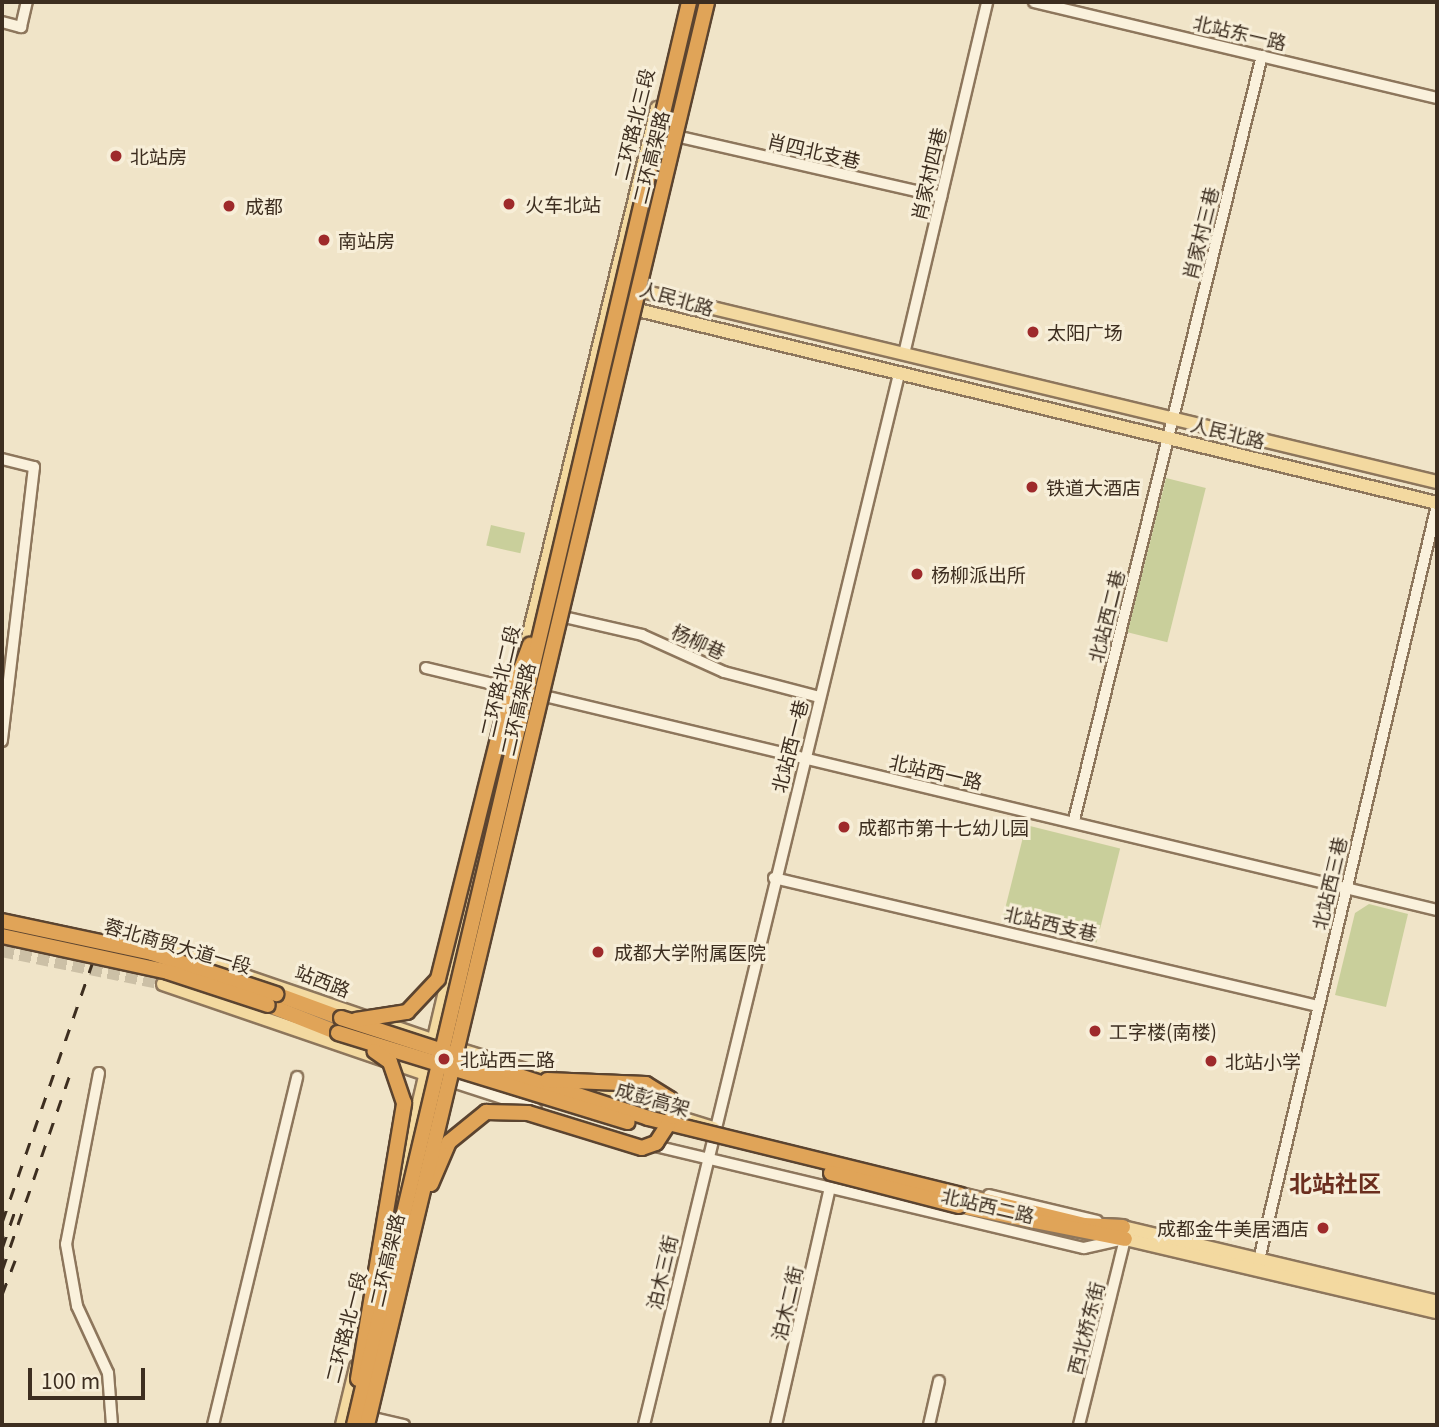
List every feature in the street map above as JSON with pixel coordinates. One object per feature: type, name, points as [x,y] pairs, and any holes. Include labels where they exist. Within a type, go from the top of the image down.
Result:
[{"type":"highway","name":"二环高架路","points":[[354,1425],[689,2]]},
{"type":"highway","name":"二环高架路","points":[[373,1423],[398,1333],[406,1257],[707,2]]},
{"type":"highway","points":[[340,1026],[407,1012],[438,979],[505,711],[550,591]]},
{"type":"highway","name":"蓉北商贸大道一段","points":[[2,922],[163,957],[340,1026]]},
{"type":"highway","name":"蓉北商贸大道一段","points":[[2,936],[168,972],[340,1026]]},
{"type":"highway","points":[[340,1026],[390,1062],[404,1103],[370,1278],[354,1425]]},
{"type":"highway","name":"成彭高架","points":[[340,1026],[648,1118],[960,1200]]},
{"type":"highway","name":"成彭高架","points":[[340,1026],[643,1126],[960,1200]]},
{"type":"highway","points":[[410,1241],[449,1142],[486,1112],[528,1113],[642,1148],[667,1133],[673,1117],[670,1099],[646,1084],[518,1077]]},
{"type":"highway","points":[[960,1200],[1124,1233]]},
{"type":"main road","name":"二环路北三段","points":[[611,296],[683,2]]},
{"type":"main road","points":[[373,1423],[713,2]]},
{"type":"main road","name":"人民北路","points":[[611,296],[642,291],[1437,482]]},
{"type":"main road","name":"人民北路","points":[[611,296],[638,310],[1437,504]]},
{"type":"main road","name":"二环路北二段","points":[[427,1076],[611,296]]},
{"type":"main road","name":"站西路","points":[[170,950],[461,1050]]},
{"type":"main road","points":[[163,984],[453,1083]]},
{"type":"main road","name":"北站西二路","points":[[461,1050],[713,1128]]},
{"type":"main road","name":"二环路北一段","points":[[342,1425],[427,1076]]},
{"type":"main road","name":"北站西二路","points":[[1124,1233],[1437,1302]]},
{"type":"main road","name":"北站西二路","points":[[1258,1264],[1437,1312]]},
{"type":"street","points":[[2,22],[21,27],[27,2]]},
{"type":"street","name":"肖家村四巷","points":[[904,354],[986,2]]},
{"type":"street","name":"北站东一路","points":[[1034,2],[1437,98]]},
{"type":"street","name":"肖家村三巷","points":[[1172,419],[1262,56]]},
{"type":"street","name":"肖四北支巷","points":[[680,137],[941,197]]},
{"type":"street","name":"北站西一巷","points":[[713,1128],[899,374]]},
{"type":"street","name":"北站西二巷","points":[[1073,820],[1172,419]]},
{"type":"street","points":[[2,459],[34,467],[2,741]]},
{"type":"street","name":"北站西三巷","points":[[1258,1264],[1437,504]]},
{"type":"street","name":"杨柳巷","points":[[564,617],[642,635],[724,672],[819,697]]},
{"type":"street","name":"北站西一路","points":[[426,668],[1073,820],[1437,909]]},
{"type":"street","name":"北站西支巷","points":[[774,878],[1318,1006]]},
{"type":"street","points":[[99,1073],[66,1244],[76,1306],[108,1373],[112,1425]]},
{"type":"street","points":[[213,1425],[297,1077]]},
{"type":"street","name":"北站西二路","points":[[453,1083],[706,1158],[1084,1248],[1124,1233]]},
{"type":"street","name":"泊木三街","points":[[645,1425],[713,1128]]},
{"type":"street","name":"北站西二路","points":[[713,1128],[1124,1233]]},
{"type":"street","name":"泊木二街","points":[[776,1425],[831,1188]]},
{"type":"street","name":"西北桥东街","points":[[1079,1425],[1124,1233]]},
{"type":"street","points":[[929,1425],[939,1381]]},
{"type":"street","points":[[345,1411],[373,1423],[404,1425]]},
{"type":"green space","points":[[1166,478],[1206,488],[1167,642],[1128,632]]},
{"type":"green space","points":[[491,525],[525,533],[520,553],[486,545]]},
{"type":"green space","points":[[1026,825],[1120,848],[1097,943],[1003,919]]},
{"type":"green space","points":[[1369,904],[1408,914],[1386,1007],[1335,995],[1355,913]]},
{"type":"tunnel","points":[[2,951],[163,984]]},
{"type":"railway","points":[[2,1222],[105,927]]},
{"type":"railway","points":[[2,1270],[69,1076]]},
{"type":"railway","points":[[2,1248],[14,1213]]},
{"type":"railway","points":[[2,1294],[15,1260]]},
{"type":"place","name":"北站房","points":[[116,156]]},
{"type":"place","name":"火车北站","points":[[509,204]]},
{"type":"place","name":"成都","points":[[229,206]]},
{"type":"place","name":"南站房","points":[[324,240]]},
{"type":"place","name":"太阳广场","points":[[1033,332]]},
{"type":"place","name":"铁道大酒店","points":[[1032,487]]},
{"type":"place","name":"杨柳派出所","points":[[917,574]]},
{"type":"place","name":"成都市第十七幼儿园","points":[[844,827]]},
{"type":"place","name":"成都大学附属医院","points":[[598,952]]},
{"type":"place","name":"工字楼(南楼)","points":[[1095,1031]]},
{"type":"place","name":"北站西二路","points":[[444,1059]]},
{"type":"place","name":"北站小学","points":[[1211,1061]]},
{"type":"place","name":"成都金牛美居酒店","points":[[1323,1228]]},
{"type":"district","name":"北站社区","points":[[1335,1182]]}]
